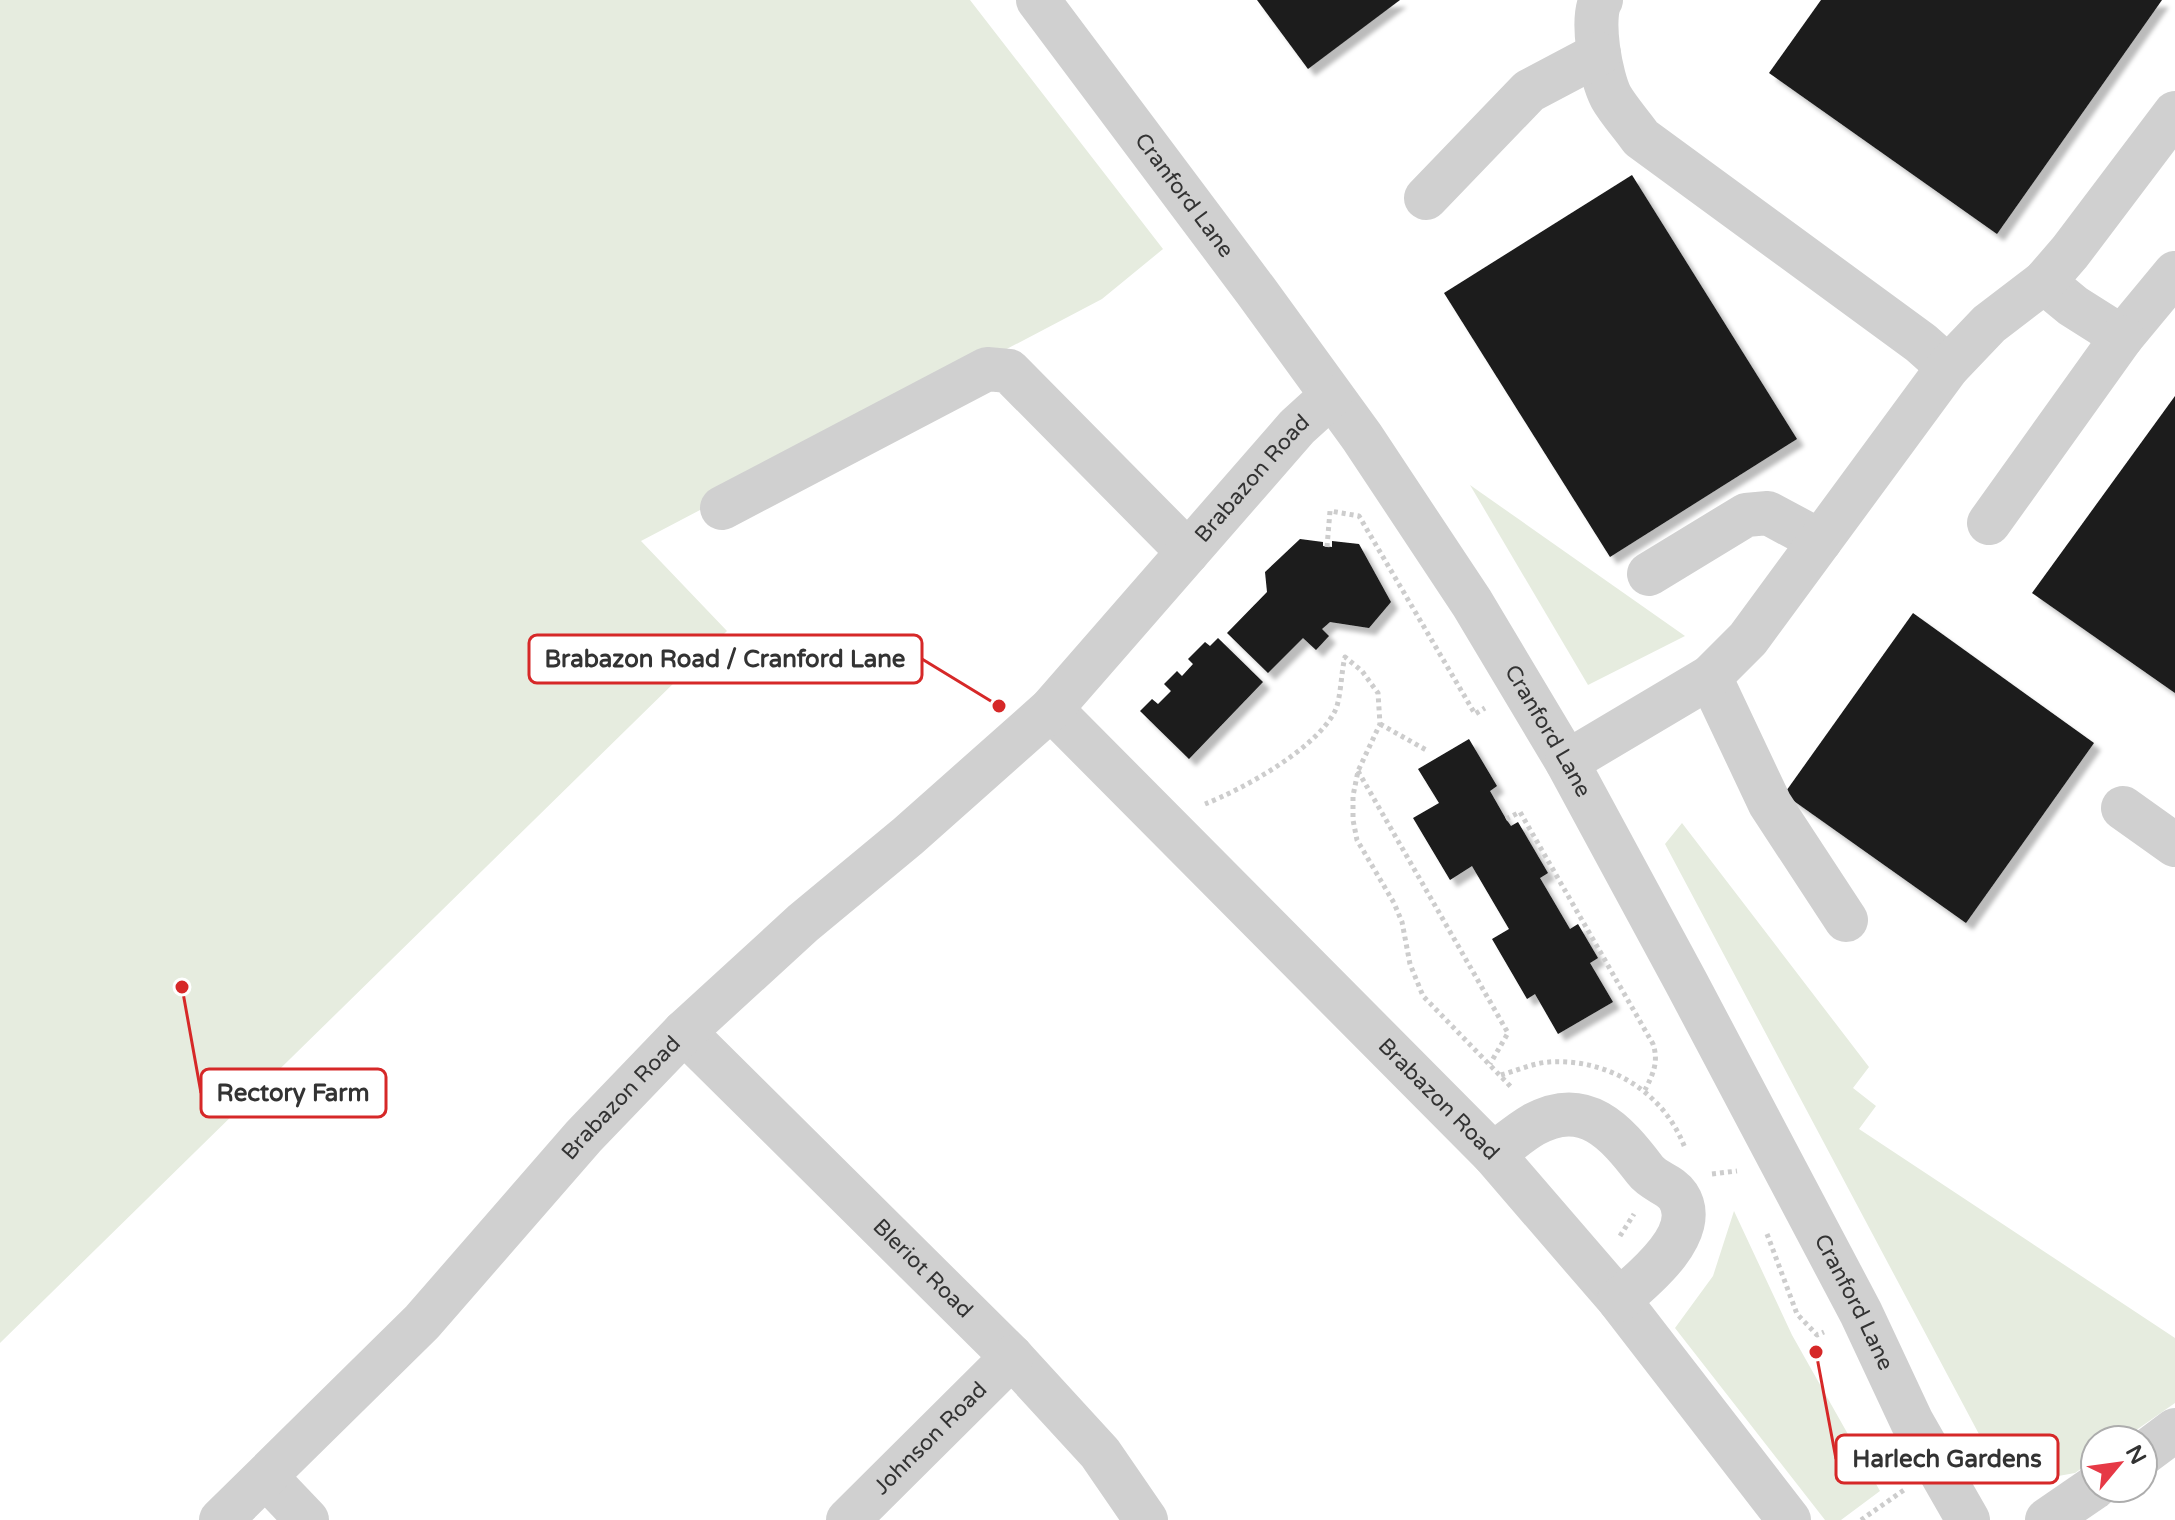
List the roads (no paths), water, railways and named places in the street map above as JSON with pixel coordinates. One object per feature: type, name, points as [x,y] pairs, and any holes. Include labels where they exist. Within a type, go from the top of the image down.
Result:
[{"type":"street","name":"Cranford Lane","points":[[1038,0],[1362,437],[1472,603],[1567,762],[1861,1313],[1912,1422],[1968,1520]]},
{"type":"street","points":[[1601,0],[1597,7],[1599,54],[1611,96],[1641,138],[1921,343],[1948,367]]},
{"type":"street","points":[[1426,198],[1529,91],[1599,54]]},
{"type":"street","points":[[1567,762],[1710,677],[1748,639],[1948,367],[1989,324],[2044,282],[2175,113]]},
{"type":"street","points":[[1989,523],[2122,337],[2175,273]]},
{"type":"street","points":[[2044,282],[2073,306],[2122,337]]},
{"type":"street","points":[[722,508],[987,369],[1009,371],[1188,552]]},
{"type":"street","name":"Brabazon Road","points":[[221,1520],[422,1322],[584,1136],[684,1032],[803,923],[908,836],[1051,709],[1297,427],[1330,397]]},
{"type":"street","points":[[1649,574],[1746,515],[1768,513],[1820,541]]},
{"type":"street","points":[[1710,677],[1770,804],[1846,920]]},
{"type":"street","name":"Brabazon Road","points":[[1051,709],[1493,1154],[1619,1300],[1789,1520]]},
{"type":"street","points":[[2123,808],[2175,845]]},
{"type":"street","name":"Bleriot Road","points":[[684,1032],[1012,1357],[1100,1453],[1146,1520]]},
{"type":"street","points":[[1493,1154],[1535,1124],[1566,1114],[1595,1119],[1621,1140],[1650,1176],[1673,1190],[1681,1199],[1683,1219],[1675,1244],[1647,1277],[1619,1300]]},
{"type":"street","name":"Johnson Road","points":[[848,1520],[1012,1357]]},
{"type":"street","points":[[266,1477],[307,1520]]},
{"type":"street","points":[[2047,1520],[2079,1498]]},
{"type":"place","name":"Brabazon Road / Cranford Lane","points":[[999,706]]},
{"type":"place","name":"Rectory Farm","points":[[182,987]]},
{"type":"place","name":"Harlech Gardens","points":[[1816,1352]]}]
